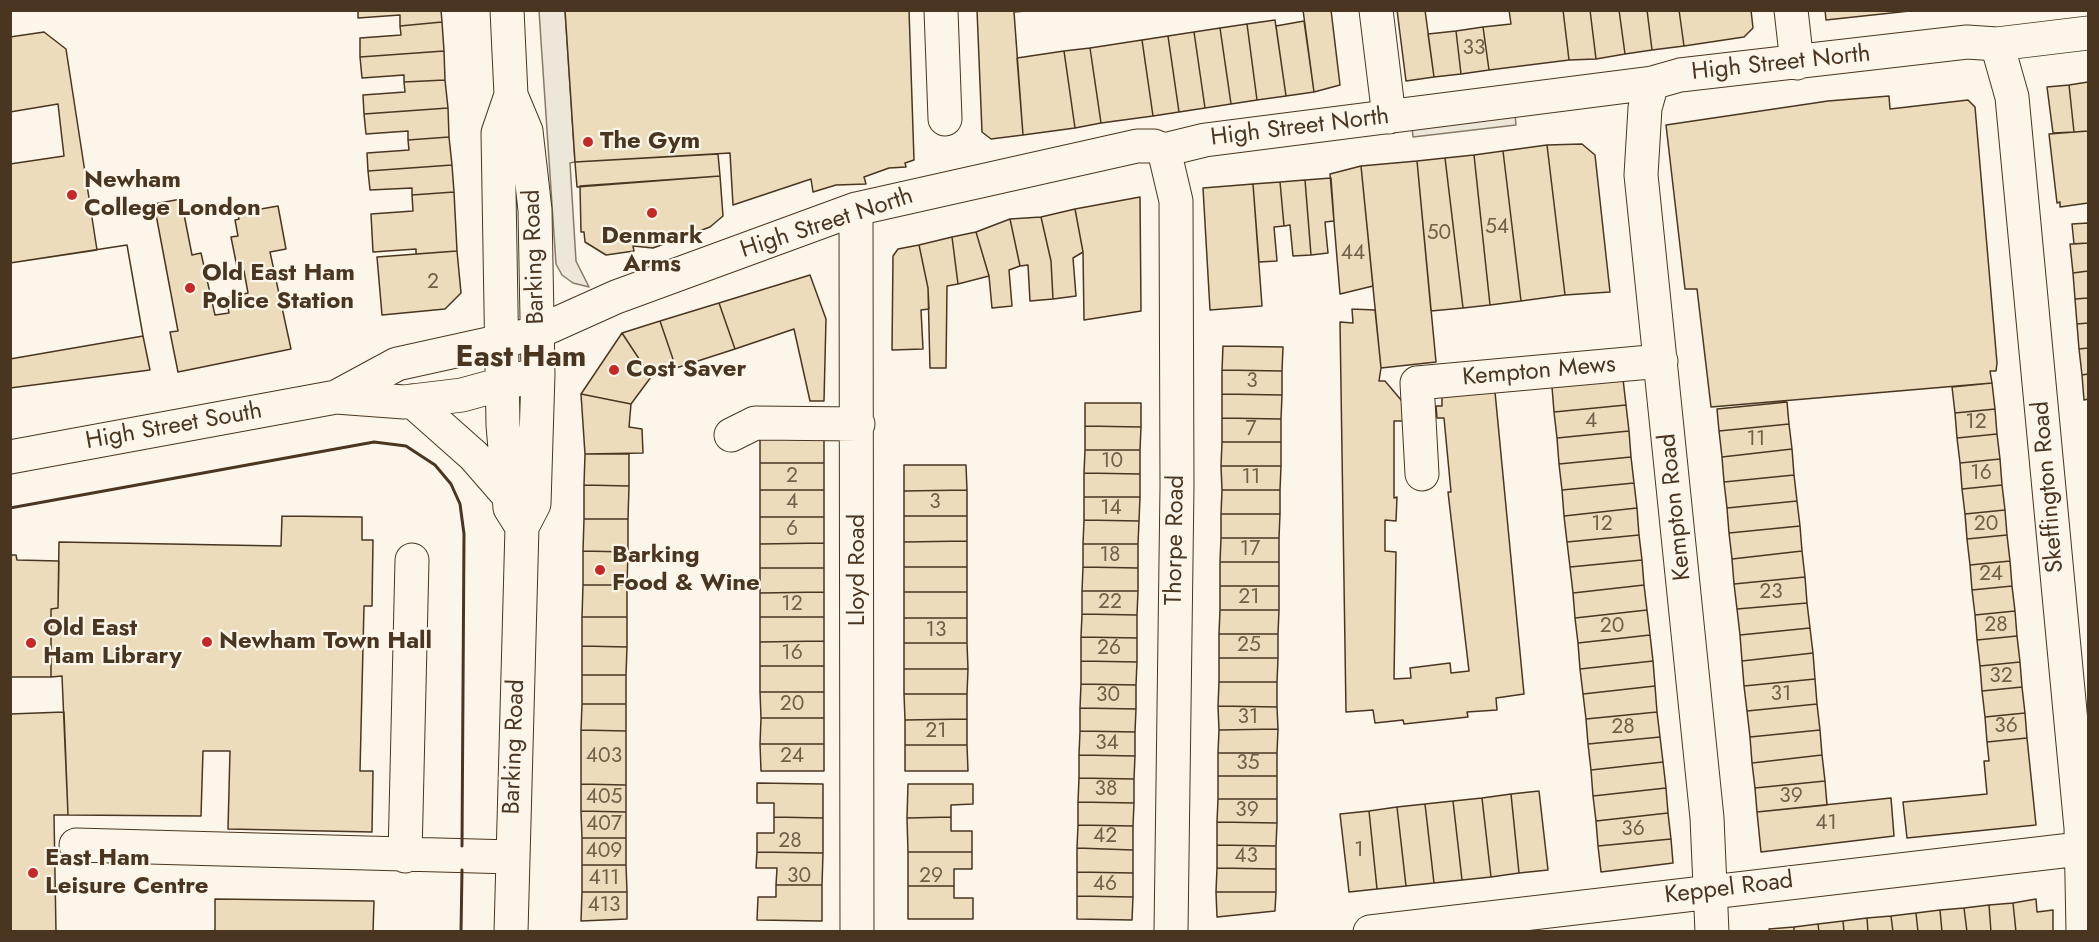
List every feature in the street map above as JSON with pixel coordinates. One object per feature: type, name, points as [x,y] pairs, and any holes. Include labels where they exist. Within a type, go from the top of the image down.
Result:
[{"type":"street","name":"Barking Road","points":[[507,10],[511,95],[526,131],[536,210],[538,332],[534,504],[522,527],[511,932]]},
{"type":"street","points":[[941,10],[945,119]]},
{"type":"street","points":[[1376,10],[1389,117]]},
{"type":"street","points":[[1791,10],[1797,63]]},
{"type":"street","name":"High Street North","points":[[503,342],[538,332],[616,297],[856,209],[1137,146],[1154,146],[1164,150],[1205,140],[1652,83],[1680,75],[1967,42],[1997,44],[2088,33]]},
{"type":"street","name":"Skeffington Road","points":[[1997,44],[2012,97],[2085,848],[2083,932]]},
{"type":"street","name":"Kempton Road","points":[[1652,83],[1645,108],[1641,175],[1707,818],[1712,932]]},
{"type":"street","name":"Barking Road","points":[[511,95],[498,133],[503,425],[510,508],[522,527]]},
{"type":"street","name":"Thorpe Road","points":[[1164,150],[1176,201],[1177,486],[1171,932]]},
{"type":"street","name":"Lloyd Road","points":[[856,209],[857,932]]},
{"type":"street","name":"High Street South","points":[[336,397],[397,364],[503,342]]},
{"type":"street","name":"Kempton Mews","points":[[1422,474],[1417,383],[1660,361]]},
{"type":"street","name":"High Street South","points":[[10,457],[336,397],[412,401],[462,395],[538,374]]},
{"type":"street","points":[[412,401],[474,456],[508,495]]},
{"type":"street","points":[[730,435],[755,423],[858,424]]},
{"type":"street","points":[[405,856],[412,560]]},
{"type":"street","points":[[76,845],[405,856],[512,857]]},
{"type":"street","name":"Keppel Road","points":[[1370,932],[2085,848]]},
{"type":"shaded area","points":[[539,11],[565,11],[575,162],[570,163],[576,261],[589,287],[573,283],[562,275],[556,264]]},
{"type":"shaded area","points":[[1515,114],[1516,125],[1413,137],[1412,126]]},
{"type":"building","points":[[358,10],[441,10],[442,22],[400,26],[400,15],[358,18]]},
{"type":"building","points":[[565,10],[909,10],[914,160],[905,163],[906,167],[889,168],[864,177],[866,184],[836,185],[813,192],[811,179],[733,205],[730,153],[575,162]]},
{"type":"building","points":[[977,10],[1037,10],[1014,12],[1023,135],[991,139],[982,132]]},
{"type":"building","points":[[1303,10],[1331,10],[1340,85],[1314,92]]},
{"type":"building","points":[[1397,10],[1425,10],[1434,77],[1406,81]]},
{"type":"building","points":[[1509,10],[1563,10],[1569,60],[1489,70],[1483,27],[1511,24]]},
{"type":"building","points":[[1563,10],[1590,10],[1596,59],[1569,60]]},
{"type":"building","points":[[1590,10],[1619,10],[1625,54],[1596,59]]},
{"type":"building","points":[[1619,10],[1647,10],[1652,50],[1625,54]]},
{"type":"building","points":[[1647,10],[1679,10],[1684,46],[1652,50]]},
{"type":"building","points":[[1679,10],[1751,10],[1753,28],[1744,37],[1684,46]]},
{"type":"building","points":[[1825,10],[1919,10],[1826,20]]},
{"type":"building","points":[[1275,20],[1286,96],[1257,100],[1247,24]]},
{"type":"building","points":[[1304,21],[1314,92],[1286,96],[1276,26]]},
{"type":"building","points":[[442,22],[444,51],[360,57],[360,38],[401,35],[400,26]]},
{"type":"building","points":[[1247,24],[1257,100],[1231,104],[1220,28]]},
{"type":"building","points":[[1483,27],[1489,70],[1461,74],[1456,31]]},
{"type":"building","points":[[1220,28],[1231,104],[1205,108],[1194,32]]},
{"type":"building","points":[[1456,31],[1461,74],[1434,77],[1428,34]]},
{"type":"building","points":[[44,32],[66,49],[97,250],[10,263],[10,164],[64,156],[58,104],[10,112],[10,37]]},
{"type":"building","points":[[1194,32],[1205,108],[1179,112],[1168,36]]},
{"type":"building","points":[[1168,36],[1179,112],[1153,116],[1142,40]]},
{"type":"building","points":[[1142,40],[1153,116],[1101,123],[1090,48]]},
{"type":"building","points":[[1090,48],[1101,123],[1075,128],[1064,51]]},
{"type":"building","points":[[444,51],[445,80],[404,82],[404,75],[362,78],[360,57]]},
{"type":"building","points":[[1064,51],[1075,128],[1023,135],[1017,58]]},
{"type":"building","points":[[445,80],[448,108],[364,114],[363,95],[405,92],[404,82]]},
{"type":"building","points":[[2088,82],[2088,131],[2074,132],[2069,85]]},
{"type":"building","points":[[2069,85],[2074,132],[2053,133],[2047,87]]},
{"type":"building","points":[[1889,96],[1890,109],[1968,100],[1975,107],[1997,363],[1996,371],[1990,371],[1992,383],[1711,407],[1697,289],[1685,289],[1666,125],[1828,101]]},
{"type":"building","points":[[58,104],[64,156],[10,164],[10,112]]},
{"type":"building","points":[[58,104],[64,156],[10,164],[10,112]]},
{"type":"building","points":[[448,108],[449,137],[408,140],[408,131],[366,134],[364,114]]},
{"type":"building","points":[[2088,131],[2088,203],[2060,207],[2060,202],[2057,203],[2049,134]]},
{"type":"building","points":[[449,137],[452,165],[368,171],[367,153],[409,150],[408,140]]},
{"type":"building","points":[[1582,144],[1595,155],[1610,292],[1565,295],[1547,145]]},
{"type":"building","points":[[1547,145],[1565,295],[1521,301],[1503,151]]},
{"type":"building","points":[[1503,151],[1521,301],[1490,305],[1474,155]]},
{"type":"building","points":[[718,154],[720,176],[577,187],[575,162]]},
{"type":"building","points":[[1474,155],[1490,305],[1463,308],[1445,158]]},
{"type":"building","points":[[1445,158],[1463,308],[1431,311],[1417,161]]},
{"type":"building","points":[[1417,161],[1436,362],[1381,368],[1361,166]]},
{"type":"building","points":[[452,165],[454,192],[412,195],[412,188],[370,190],[368,171]]},
{"type":"building","points":[[1361,166],[1373,286],[1340,294],[1330,174]]},
{"type":"building","name":"Denmark Arms","points":[[720,176],[723,216],[710,227],[653,248],[633,246],[634,251],[606,255],[585,242],[584,232],[581,232],[580,186]]},
{"type":"building","points":[[1331,178],[1334,221],[1325,222],[1328,253],[1311,255],[1305,180]]},
{"type":"building","points":[[1305,180],[1311,255],[1293,256],[1290,225],[1284,226],[1280,182]]},
{"type":"building","points":[[1280,182],[1284,226],[1274,227],[1277,261],[1259,262],[1253,184]]},
{"type":"building","points":[[1253,184],[1262,306],[1210,310],[1203,188]]},
{"type":"building","points":[[454,192],[457,251],[416,254],[416,249],[373,252],[371,214],[413,211],[412,195]]},
{"type":"building","points":[[1140,197],[1141,311],[1084,320],[1083,252],[1075,209]]},
{"type":"building","name":"Old East Ham Police Station","points":[[181,199],[192,255],[201,253],[215,315],[229,313],[226,298],[248,293],[244,271],[238,272],[231,237],[238,236],[235,220],[239,219],[238,213],[278,206],[286,249],[270,252],[291,349],[178,372],[170,332],[178,331],[154,204]]},
{"type":"building","points":[[1075,209],[1083,252],[1073,258],[1076,296],[1053,299],[1051,261],[1041,217]]},
{"type":"building","points":[[1041,217],[1051,261],[1053,299],[1030,301],[1028,265],[1020,266],[1010,219]]},
{"type":"building","points":[[1010,219],[1020,266],[1009,270],[1012,306],[992,308],[989,276],[976,232]]},
{"type":"building","points":[[2088,223],[2088,243],[2074,244],[2072,224]]},
{"type":"building","points":[[976,232],[989,276],[958,284],[952,237]]},
{"type":"building","points":[[952,237],[958,284],[947,286],[946,368],[930,368],[928,288],[919,245]]},
{"type":"building","points":[[2088,243],[2088,271],[2073,273],[2070,244]]},
{"type":"building","points":[[127,245],[143,336],[10,359],[10,263]]},
{"type":"building","points":[[127,245],[143,336],[10,359],[10,263]]},
{"type":"building","points":[[919,245],[928,288],[929,309],[921,310],[923,349],[892,350],[893,256],[898,249]]},
{"type":"building","points":[[457,251],[461,293],[445,309],[382,315],[377,257]]},
{"type":"building","points":[[2088,271],[2088,298],[2075,299],[2073,273]]},
{"type":"building","points":[[810,275],[826,319],[824,401],[810,401],[794,329],[735,349],[719,303]]},
{"type":"building","points":[[2088,298],[2088,323],[2077,324],[2075,299]]},
{"type":"building","points":[[719,303],[735,349],[676,368],[660,321]]},
{"type":"building","points":[[1352,309],[1375,310],[1381,368],[1379,381],[1385,381],[1407,407],[1407,421],[1394,421],[1396,521],[1385,520],[1385,551],[1396,552],[1394,679],[1411,678],[1410,668],[1450,663],[1451,673],[1469,671],[1448,492],[1451,492],[1444,418],[1437,418],[1436,406],[1442,406],[1442,397],[1495,392],[1524,694],[1496,698],[1497,710],[1467,712],[1468,717],[1404,724],[1403,720],[1375,723],[1373,710],[1346,712],[1340,322],[1353,323]]},
{"type":"building","points":[[660,321],[676,368],[651,377],[622,333]]},
{"type":"building","points":[[2088,323],[2088,348],[2079,349],[2077,324]]},
{"type":"building","points":[[622,333],[651,377],[631,404],[581,394]]},
{"type":"building","points":[[143,336],[150,370],[10,388],[10,359]]},
{"type":"building","points":[[1223,346],[1283,347],[1282,371],[1222,370]]},
{"type":"building","points":[[2088,348],[2088,374],[2082,375],[2079,349]]},
{"type":"building","points":[[1222,370],[1282,371],[1282,395],[1222,394]]},
{"type":"building","points":[[2088,374],[2088,399],[2084,400],[2082,375]]},
{"type":"building","points":[[1623,379],[1626,405],[1554,412],[1552,387]]},
{"type":"building","points":[[1992,383],[1995,409],[1955,413],[1952,387]]},
{"type":"building","points":[[581,394],[631,404],[629,427],[642,429],[643,453],[585,454]]},
{"type":"building","points":[[1222,394],[1282,395],[1281,419],[1222,418]]},
{"type":"building","points":[[1787,402],[1789,424],[1719,431],[1717,409]]},
{"type":"building","points":[[1085,403],[1141,403],[1141,427],[1085,426]]},
{"type":"building","points":[[1626,405],[1629,431],[1557,438],[1554,412]]},
{"type":"building","points":[[1995,409],[1997,434],[1957,438],[1955,413]]},
{"type":"building","points":[[1222,418],[1281,419],[1281,442],[1222,442]]},
{"type":"building","points":[[1789,424],[1792,449],[1722,457],[1719,431]]},
{"type":"building","points":[[1085,426],[1141,427],[1140,450],[1085,450]]},
{"type":"building","points":[[1629,431],[1631,457],[1559,464],[1557,438]]},
{"type":"building","points":[[1997,434],[2000,459],[1960,463],[1957,438]]},
{"type":"building","points":[[760,436],[824,436],[824,463],[760,463]]},
{"type":"building","points":[[1222,442],[1281,442],[1281,466],[1221,466]]},
{"type":"building","points":[[1792,449],[1794,475],[1724,482],[1722,457]]},
{"type":"building","points":[[1085,450],[1140,450],[1140,474],[1084,473]]},
{"type":"building","points":[[585,454],[629,454],[629,486],[584,485]]},
{"type":"building","points":[[1631,457],[1634,483],[1562,490],[1559,464]]},
{"type":"building","points":[[2000,459],[2002,485],[1962,489],[1960,463]]},
{"type":"building","points":[[760,463],[824,463],[824,490],[760,490]]},
{"type":"building","points":[[904,465],[966,465],[967,490],[904,491]]},
{"type":"building","points":[[1221,466],[1281,466],[1280,490],[1222,490]]},
{"type":"building","points":[[1084,473],[1140,474],[1140,497],[1084,497]]},
{"type":"building","points":[[1794,475],[1797,501],[1727,508],[1724,482]]},
{"type":"building","points":[[1634,483],[1637,508],[1564,516],[1562,490]]},
{"type":"building","points":[[584,485],[629,486],[628,519],[584,519]]},
{"type":"building","points":[[2002,485],[2005,510],[1965,514],[1962,489]]},
{"type":"building","points":[[760,490],[824,490],[824,517],[760,517]]},
{"type":"building","points":[[967,490],[967,516],[904,516],[904,491]]},
{"type":"building","points":[[1222,490],[1280,490],[1280,514],[1221,514]]},
{"type":"building","points":[[1084,497],[1140,497],[1139,521],[1084,520]]},
{"type":"building","points":[[1797,501],[1800,526],[1729,533],[1727,508]]},
{"type":"building","points":[[1637,508],[1639,535],[1567,542],[1564,516]]},
{"type":"building","points":[[2005,510],[2007,535],[1967,539],[1965,514]]},
{"type":"building","points":[[1221,514],[1280,514],[1279,538],[1221,538]]},
{"type":"building","name":"Newham Town Hall","points":[[282,516],[362,517],[362,540],[373,540],[372,606],[364,606],[360,771],[373,771],[372,832],[228,829],[230,751],[203,751],[201,816],[68,815],[62,676],[51,677],[51,609],[58,608],[59,542],[281,546]]},
{"type":"building","points":[[904,516],[967,516],[967,541],[904,542]]},
{"type":"building","points":[[760,517],[824,517],[824,543],[760,544]]},
{"type":"building","points":[[584,519],[628,519],[628,552],[583,551]]},
{"type":"building","points":[[1084,520],[1139,521],[1138,544],[1083,544]]},
{"type":"building","points":[[1800,526],[1802,551],[1732,559],[1729,533]]},
{"type":"building","points":[[1639,535],[1642,560],[1570,567],[1567,542]]},
{"type":"building","points":[[2007,535],[2010,561],[1970,565],[1967,539]]},
{"type":"building","points":[[1221,538],[1279,538],[1279,562],[1220,562]]},
{"type":"building","points":[[967,541],[967,567],[904,567],[904,542]]},
{"type":"building","points":[[824,543],[824,568],[760,568],[760,544]]},
{"type":"building","points":[[1083,544],[1138,544],[1138,568],[1083,567]]},
{"type":"building","points":[[583,551],[628,552],[627,585],[583,585]]},
{"type":"building","points":[[1802,551],[1805,577],[1734,584],[1732,559]]},
{"type":"building","name":"Old East Ham Library","points":[[10,555],[16,555],[17,560],[59,561],[58,608],[51,609],[51,677],[10,677]]},
{"type":"building","points":[[1642,560],[1644,585],[1573,593],[1570,567]]},
{"type":"building","points":[[2010,561],[2012,586],[1972,590],[1970,565]]},
{"type":"building","points":[[1220,562],[1279,562],[1279,586],[1220,586]]},
{"type":"building","points":[[904,567],[967,567],[967,592],[904,592]]},
{"type":"building","points":[[1083,567],[1138,568],[1138,591],[1082,591]]},
{"type":"building","points":[[760,568],[824,568],[824,592],[760,593]]},
{"type":"building","points":[[1805,577],[1807,603],[1737,609],[1734,584]]},
{"type":"building","points":[[583,585],[627,585],[627,617],[582,617]]},
{"type":"building","points":[[1644,585],[1647,610],[1575,618],[1573,593]]},
{"type":"building","points":[[1220,586],[1279,586],[1279,610],[1220,610]]},
{"type":"building","points":[[2012,586],[2015,611],[1975,615],[1972,590]]},
{"type":"building","points":[[1082,591],[1138,591],[1137,615],[1082,614]]},
{"type":"building","points":[[824,592],[824,617],[760,617],[760,593]]},
{"type":"building","points":[[904,592],[967,592],[967,618],[904,618]]},
{"type":"building","points":[[1807,603],[1810,628],[1740,635],[1737,609]]},
{"type":"building","points":[[1220,610],[1279,610],[1278,634],[1219,634]]},
{"type":"building","points":[[1647,610],[1650,635],[1578,643],[1575,618]]},
{"type":"building","points":[[2015,611],[2017,636],[1977,640],[1975,615]]},
{"type":"building","points":[[1082,614],[1137,615],[1137,638],[1081,637]]},
{"type":"building","points":[[582,617],[627,617],[627,647],[582,646]]},
{"type":"building","points":[[760,617],[824,617],[824,641],[760,642]]},
{"type":"building","points":[[904,618],[967,618],[967,643],[904,643]]},
{"type":"building","points":[[1810,628],[1813,653],[1742,661],[1740,635]]},
{"type":"building","points":[[1219,634],[1278,634],[1278,658],[1219,658]]},
{"type":"building","points":[[1650,635],[1653,661],[1580,669],[1578,643]]},
{"type":"building","points":[[2017,636],[2020,662],[1980,666],[1977,640]]},
{"type":"building","points":[[1081,637],[1137,638],[1137,662],[1081,661]]},
{"type":"building","points":[[824,641],[824,666],[760,666],[760,642]]},
{"type":"building","points":[[904,643],[967,643],[968,669],[904,669]]},
{"type":"building","points":[[582,646],[627,647],[626,675],[582,675]]},
{"type":"building","points":[[1813,653],[1815,679],[1744,686],[1742,661]]},
{"type":"building","points":[[1219,658],[1278,658],[1277,682],[1219,682]]},
{"type":"building","points":[[1081,661],[1137,662],[1136,685],[1081,684]]},
{"type":"building","points":[[1653,661],[1655,686],[1583,694],[1580,669]]},
{"type":"building","points":[[2020,662],[2022,687],[1982,691],[1980,666]]},
{"type":"building","points":[[760,666],[824,666],[824,692],[760,692]]},
{"type":"building","points":[[904,669],[968,669],[967,694],[904,694]]},
{"type":"building","points":[[582,675],[626,675],[626,704],[582,704]]},
{"type":"building","points":[[1815,679],[1817,704],[1747,711],[1744,686]]},
{"type":"building","points":[[1219,682],[1277,682],[1277,707],[1218,706]]},
{"type":"building","points":[[1081,684],[1136,685],[1136,709],[1080,708]]},
{"type":"building","points":[[1655,686],[1657,712],[1586,719],[1583,694]]},
{"type":"building","points":[[2022,687],[2025,713],[1985,717],[1982,691]]},
{"type":"building","points":[[760,692],[824,692],[824,718],[761,718]]},
{"type":"building","points":[[904,694],[967,694],[967,719],[905,720]]},
{"type":"building","points":[[582,704],[626,704],[626,731],[581,730]]},
{"type":"building","points":[[1817,704],[1820,730],[1750,737],[1747,711]]},
{"type":"building","points":[[1218,706],[1277,707],[1278,729],[1219,730]]},
{"type":"building","points":[[1080,708],[1136,709],[1135,732],[1080,731]]},
{"type":"building","name":"East Ham Leisure Centre","points":[[64,712],[68,815],[54,815],[56,932],[10,932],[10,714]]},
{"type":"building","points":[[1657,712],[1660,737],[1588,744],[1586,719]]},
{"type":"building","points":[[2025,713],[2027,738],[1987,742],[1985,717]]},
{"type":"building","points":[[761,718],[824,718],[824,744],[760,744]]},
{"type":"building","points":[[967,719],[967,745],[905,745],[905,720]]},
{"type":"building","points":[[1278,729],[1277,753],[1218,753],[1219,730]]},
{"type":"building","points":[[581,730],[626,731],[626,785],[581,784]]},
{"type":"building","points":[[1820,730],[1822,755],[1752,763],[1750,737]]},
{"type":"building","points":[[1080,731],[1135,732],[1135,756],[1079,755]]},
{"type":"building","points":[[1660,737],[1663,762],[1591,770],[1588,744]]},
{"type":"building","points":[[2027,738],[2036,825],[1907,838],[1903,802],[1987,794],[1984,761],[1989,761],[1987,742]]},
{"type":"building","points":[[760,744],[824,744],[824,771],[761,771]]},
{"type":"building","points":[[905,745],[967,745],[968,771],[905,771]]},
{"type":"building","points":[[1218,753],[1277,753],[1277,776],[1218,776]]},
{"type":"building","points":[[1079,755],[1135,756],[1134,779],[1079,778]]},
{"type":"building","points":[[1822,755],[1825,781],[1755,788],[1752,763]]},
{"type":"building","points":[[1663,762],[1666,788],[1593,796],[1591,770]]},
{"type":"building","points":[[1218,776],[1277,776],[1277,799],[1218,799]]},
{"type":"building","points":[[1079,778],[1134,779],[1134,803],[1078,802]]},
{"type":"building","points":[[1825,781],[1827,805],[1757,812],[1755,788]]},
{"type":"building","points":[[757,783],[823,784],[823,818],[774,817],[774,803],[757,803]]},
{"type":"building","points":[[581,784],[626,785],[626,812],[581,811]]},
{"type":"building","points":[[908,784],[973,784],[973,804],[951,805],[951,817],[907,818]]},
{"type":"building","points":[[1666,788],[1668,813],[1596,821],[1593,796]]},
{"type":"building","points":[[1539,791],[1548,870],[1519,873],[1511,794]]},
{"type":"building","points":[[1511,794],[1519,873],[1491,877],[1482,798]]},
{"type":"building","points":[[1482,798],[1491,877],[1462,880],[1453,801]]},
{"type":"building","points":[[1891,798],[1894,836],[1761,852],[1757,812]]},
{"type":"building","points":[[1218,799],[1277,799],[1277,823],[1217,822]]},
{"type":"building","points":[[1453,801],[1462,880],[1434,883],[1425,804]]},
{"type":"building","points":[[1078,802],[1134,803],[1133,826],[1078,825]]},
{"type":"building","points":[[1425,804],[1434,883],[1406,886],[1397,807]]},
{"type":"building","points":[[1397,807],[1406,886],[1377,889],[1369,811]]},
{"type":"building","points":[[581,811],[626,812],[626,838],[582,838]]},
{"type":"building","points":[[1369,811],[1377,889],[1349,892],[1340,814]]},
{"type":"building","points":[[1668,813],[1671,839],[1598,846],[1596,821]]},
{"type":"building","points":[[774,817],[823,818],[823,853],[757,852],[757,833],[774,833]]},
{"type":"building","points":[[951,817],[951,831],[972,831],[972,852],[908,852],[907,818]]},
{"type":"building","points":[[1217,822],[1277,823],[1276,846],[1217,845]]},
{"type":"building","points":[[1078,825],[1133,826],[1133,850],[1077,848]]},
{"type":"building","points":[[582,838],[626,838],[626,865],[582,865]]},
{"type":"building","points":[[1671,839],[1673,863],[1601,872],[1598,846]]},
{"type":"building","points":[[1217,845],[1276,846],[1276,869],[1217,868]]},
{"type":"building","points":[[1077,848],[1133,850],[1133,873],[1077,872]]},
{"type":"building","points":[[757,852],[823,853],[822,885],[776,885],[777,868],[756,868]]},
{"type":"building","points":[[908,852],[972,852],[972,869],[954,869],[954,886],[908,886]]},
{"type":"building","points":[[582,865],[626,865],[627,892],[582,892]]},
{"type":"building","points":[[1217,868],[1276,869],[1276,892],[1216,892]]},
{"type":"building","points":[[1077,872],[1133,873],[1133,897],[1077,896]]},
{"type":"building","points":[[776,885],[822,885],[822,921],[757,920],[758,897],[776,897]]},
{"type":"building","points":[[908,886],[954,886],[954,898],[973,898],[973,919],[908,919]]},
{"type":"building","points":[[582,892],[627,892],[627,919],[581,921]]},
{"type":"building","points":[[1216,892],[1276,892],[1275,911],[1217,917]]},
{"type":"building","points":[[1077,896],[1133,897],[1132,920],[1077,919]]},
{"type":"building","points":[[215,899],[374,901],[373,932],[215,932]]},
{"type":"building","points":[[2036,899],[2037,912],[2053,910],[2053,932],[2016,932],[2013,903]]},
{"type":"building","points":[[2013,903],[2016,932],[1991,932],[1989,905]]},
{"type":"building","points":[[1989,905],[1991,932],[1967,932],[1964,908]]},
{"type":"building","points":[[1964,908],[1967,932],[1942,932],[1940,910]]},
{"type":"building","points":[[1940,910],[1942,932],[1918,932],[1916,913]]},
{"type":"building","points":[[1916,913],[1918,932],[1893,932],[1891,916]]},
{"type":"building","points":[[1891,916],[1893,932],[1868,932],[1867,918]]},
{"type":"building","points":[[1867,918],[1868,932],[1844,932],[1843,921]]},
{"type":"building","points":[[1843,921],[1844,932],[1819,932],[1818,924]]},
{"type":"building","points":[[1818,924],[1819,932],[1794,932],[1794,927]]},
{"type":"building","points":[[1794,927],[1794,932],[1770,932],[1769,929]]},
{"type":"wall","points":[[10,508],[374,442],[406,446],[435,465],[451,484],[460,504],[464,534],[462,846]]},
{"type":"wall","points":[[461,932],[462,870]]},
{"type":"place","name":"The Gym","points":[[588,142]]},
{"type":"place","name":"Newham College London","points":[[72,195]]},
{"type":"place","name":"Denmark Arms","points":[[652,213]]},
{"type":"place","name":"Old East Ham Police Station","points":[[190,288]]},
{"type":"place","name":"Cost Saver","points":[[614,370]]},
{"type":"place","name":"Barking Food & Wine","points":[[600,570]]},
{"type":"place","name":"Newham Town Hall","points":[[207,642]]},
{"type":"place","name":"Old East Ham Library","points":[[31,643]]},
{"type":"place","name":"East Ham Leisure Centre","points":[[33,873]]},
{"type":"district","name":"East Ham","points":[[521,359]]}]
